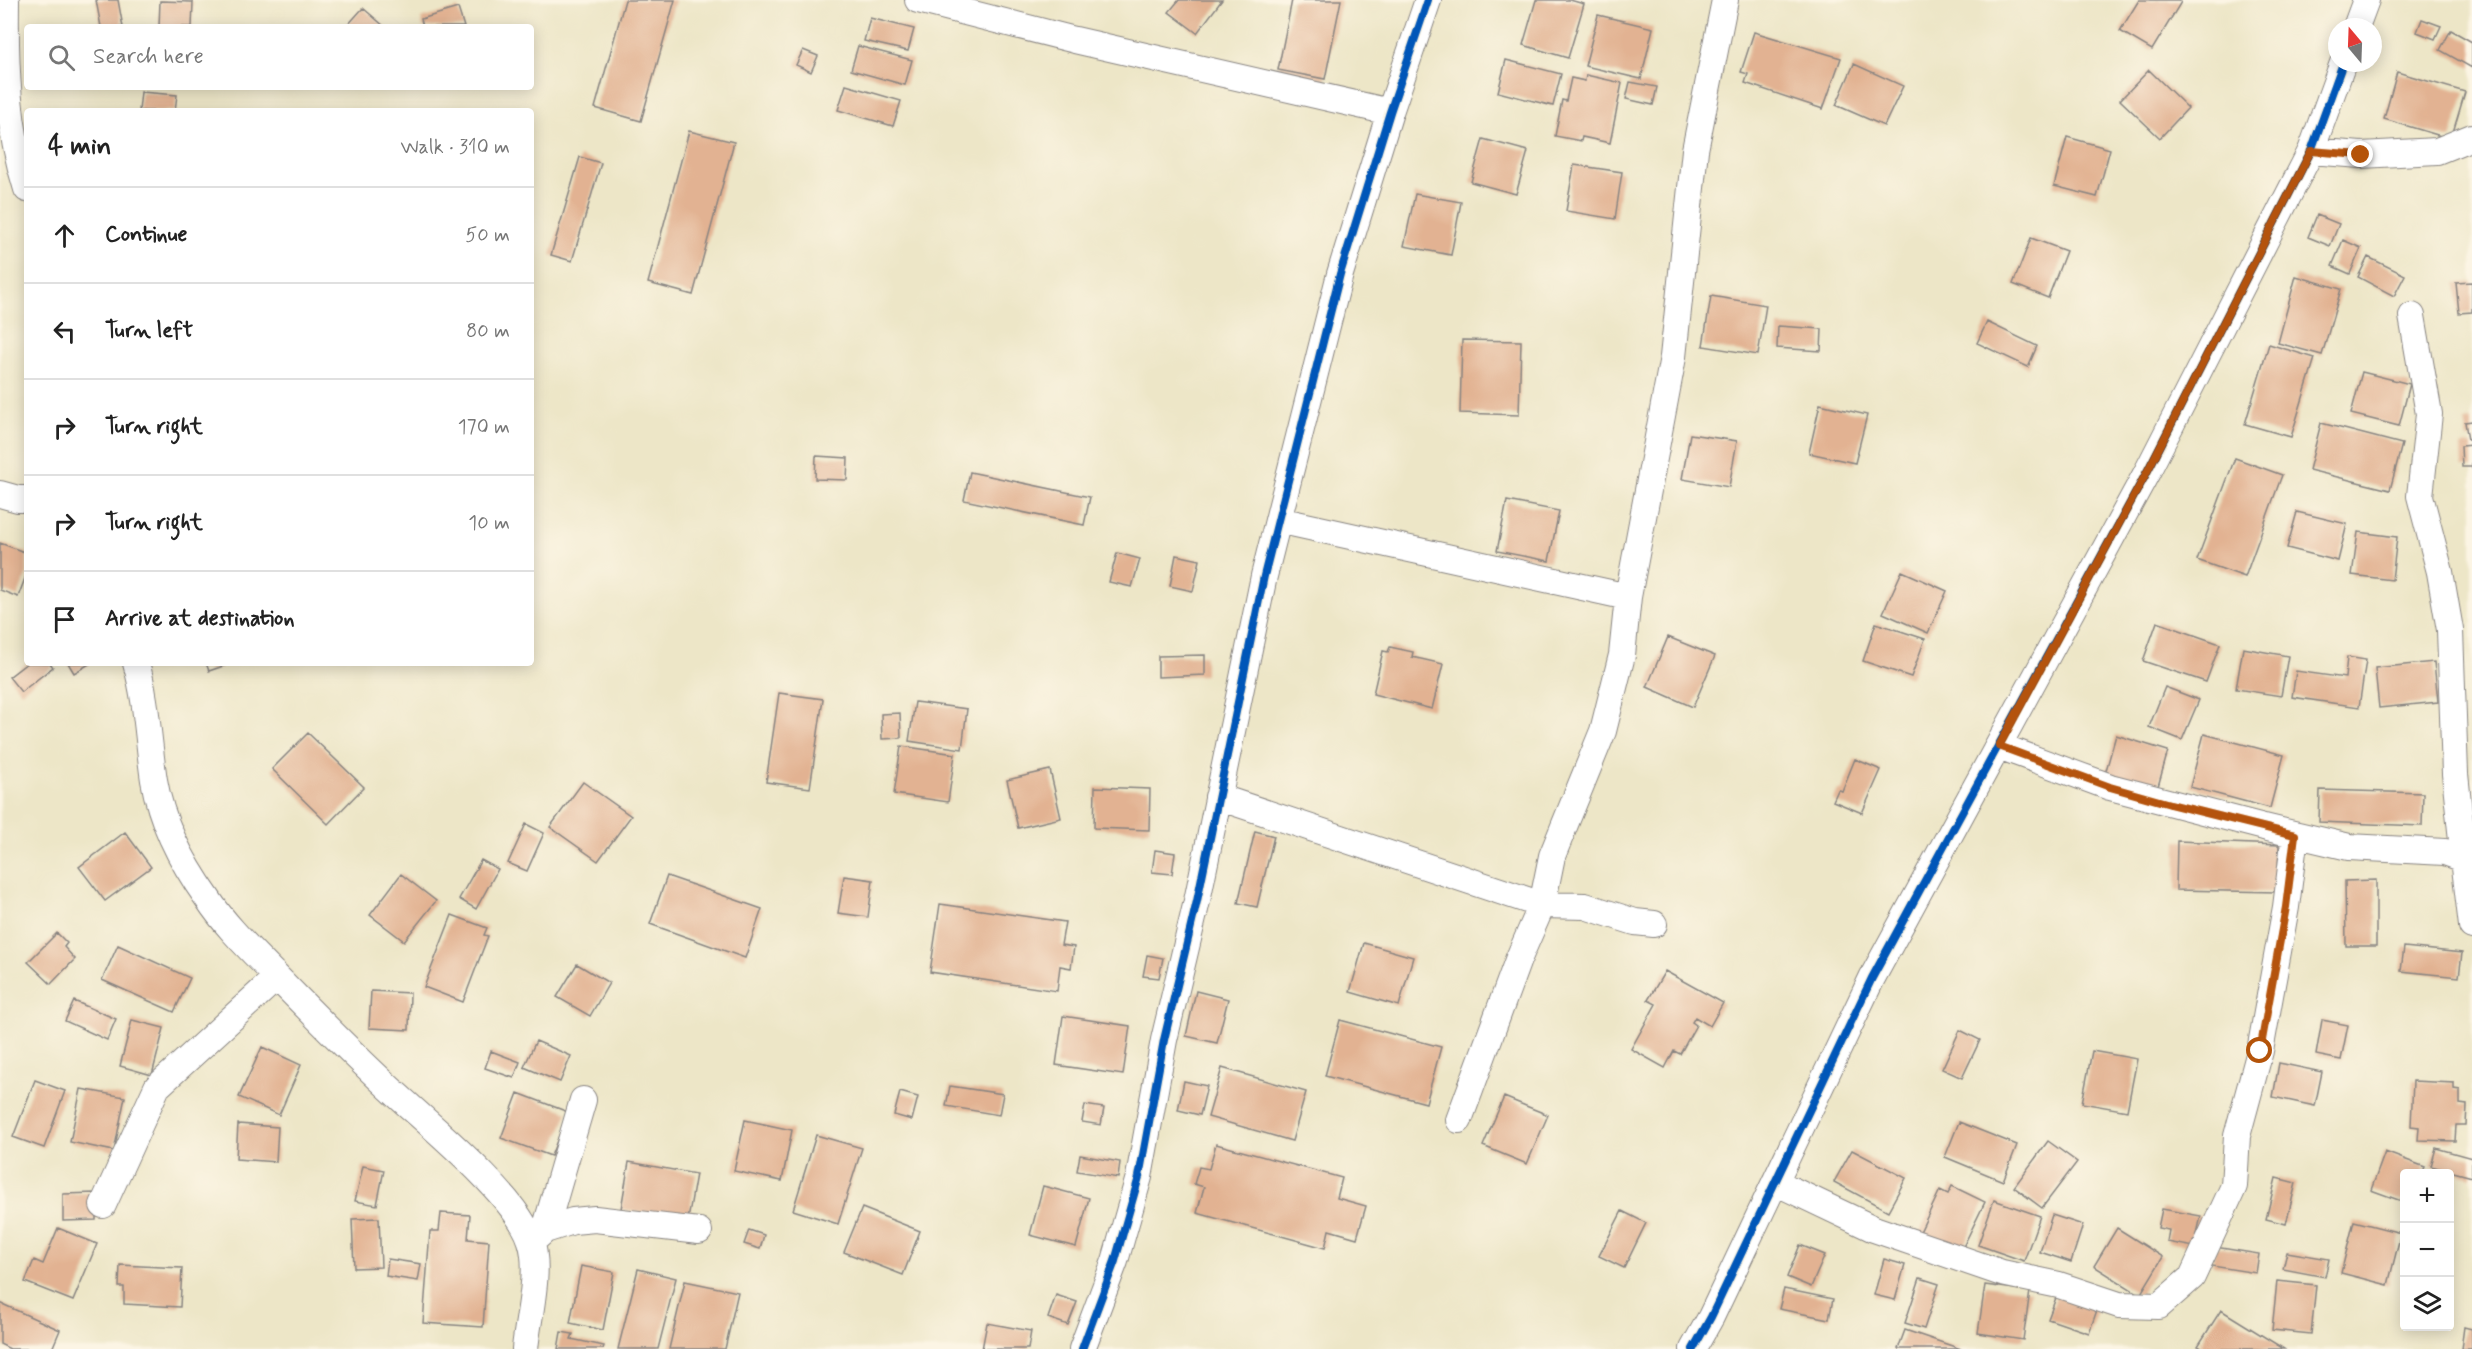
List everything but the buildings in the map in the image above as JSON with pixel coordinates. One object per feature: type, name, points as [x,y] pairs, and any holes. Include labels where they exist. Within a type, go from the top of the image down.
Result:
[{"type":"street","points":[[6,0],[5,63],[14,139],[24,177]]},
{"type":"street","points":[[918,0],[1075,40],[1390,112]]},
{"type":"street","points":[[1082,1349],[1114,1261],[1139,1177],[1164,1040],[1197,901],[1264,576],[1340,274],[1390,112],[1428,0]]},
{"type":"street","points":[[1459,1120],[1518,960],[1542,905],[1552,856],[1603,731],[1622,655],[1628,597],[1673,357],[1695,150],[1725,0]]},
{"type":"street","points":[[2359,18],[2366,0]]},
{"type":"street","points":[[1693,1349],[1711,1317],[1872,978],[2147,472],[2311,151],[2340,72]]},
{"type":"street","points":[[2311,151],[2361,155],[2437,151],[2472,137]]},
{"type":"street","points":[[2412,316],[2429,414],[2420,496],[2440,572],[2450,630],[2455,774],[2472,926]]},
{"type":"street","points":[[0,494],[24,499]]},
{"type":"street","points":[[1278,520],[1628,597]]},
{"type":"street","points":[[137,666],[147,719],[154,782],[167,826],[208,899],[227,924],[351,1053],[459,1152],[508,1204],[528,1233],[538,1236],[573,1221],[595,1219],[699,1231]]},
{"type":"street","points":[[1999,746],[2110,787],[2295,835],[2349,847],[2445,852],[2464,859]]},
{"type":"street","points":[[1218,797],[1542,905],[1585,906],[1635,922],[1654,924]]},
{"type":"street","points":[[1775,1182],[1874,1229],[2002,1273],[2059,1285],[2119,1305],[2159,1305],[2192,1277],[2234,1186],[2237,1136],[2260,1051],[2286,907],[2295,835]]},
{"type":"street","points":[[103,1205],[157,1087],[277,977]]},
{"type":"street","points":[[525,1349],[538,1236],[583,1100]]},
{"type":"cycle path","points":[[1082,1349],[1115,1261],[1139,1177],[1164,1040],[1197,901],[1264,576],[1340,274],[1390,112],[1428,0]]},
{"type":"cycle path","points":[[1693,1349],[1711,1317],[1872,978],[2147,472],[2311,151],[2340,72]]},
{"type":"route","points":[[2260,1051],[2286,907],[2295,835],[2110,787],[1999,746],[2147,472],[2311,151],[2361,155]]}]
